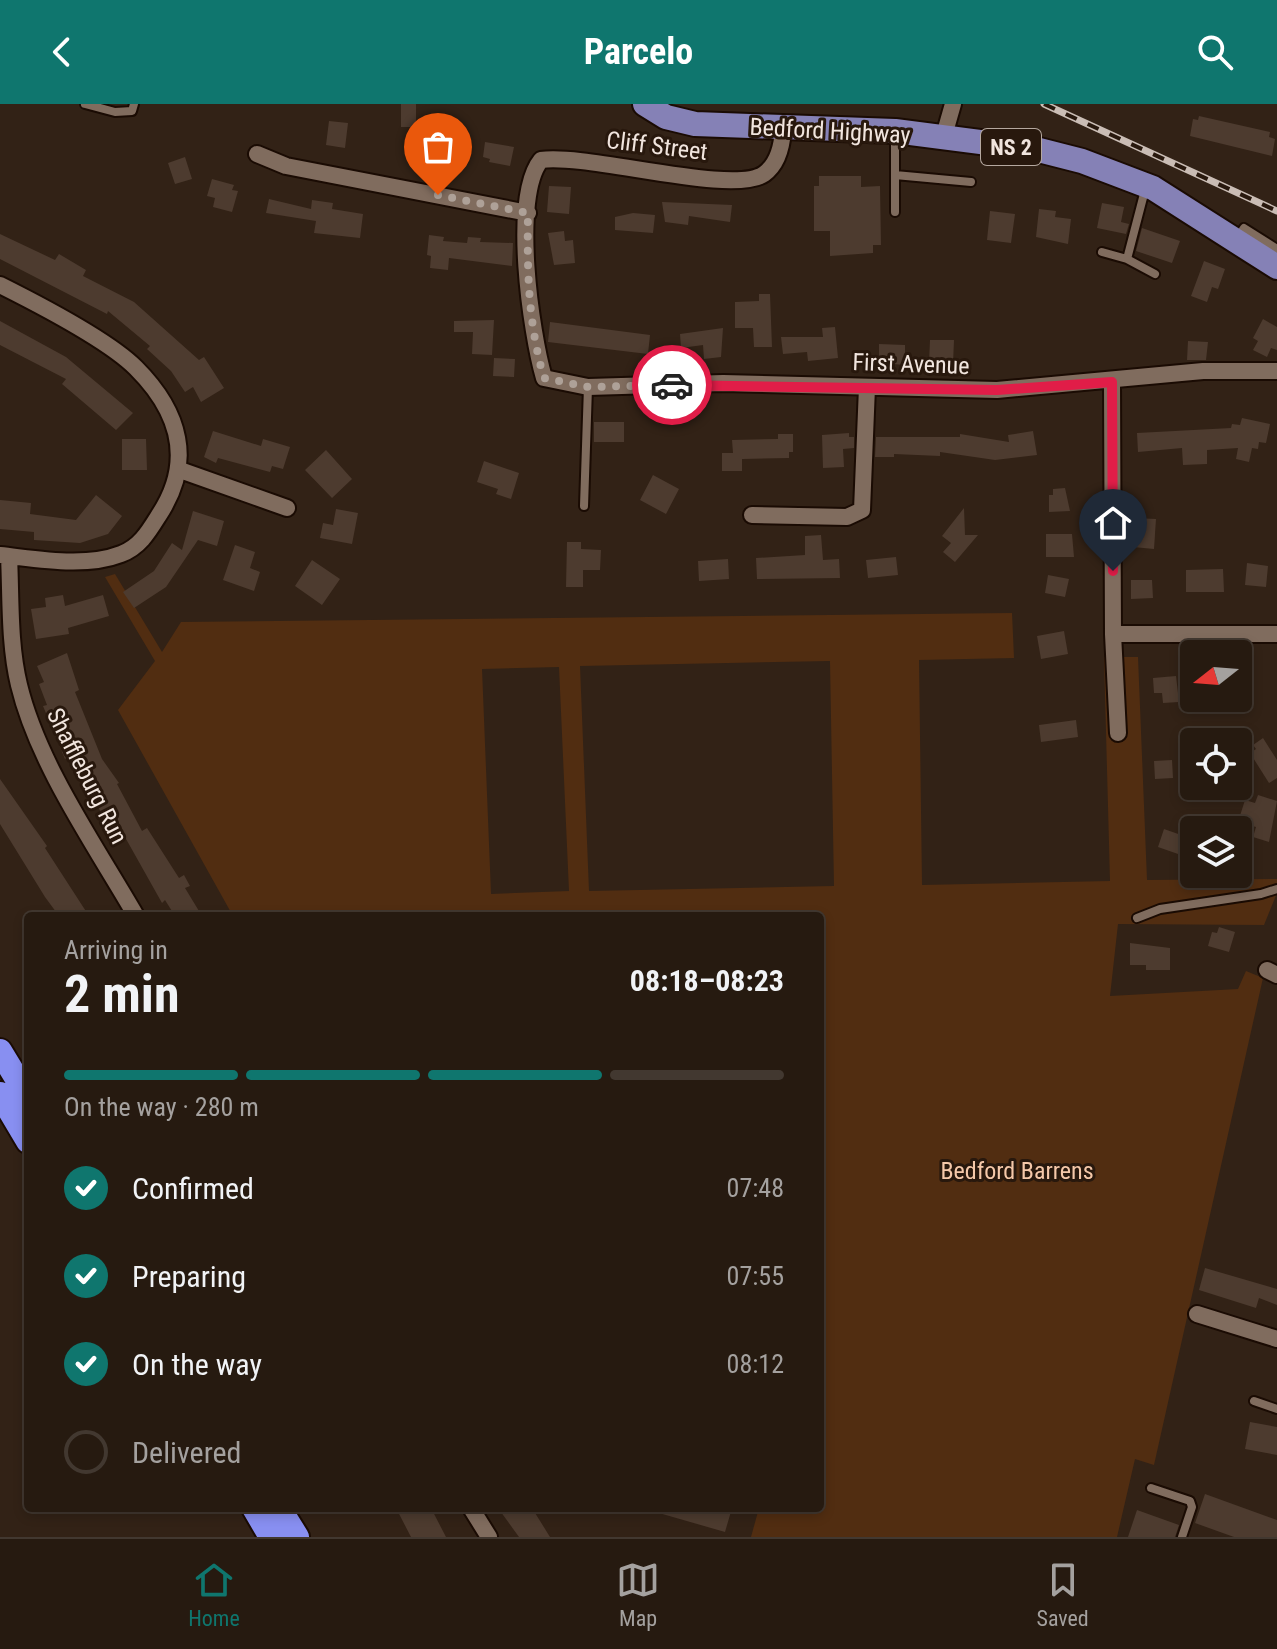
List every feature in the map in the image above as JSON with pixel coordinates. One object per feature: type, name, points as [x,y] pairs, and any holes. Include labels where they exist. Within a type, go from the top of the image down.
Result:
[{"type":"highway","points":[[0,1051],[24,1090]]},
{"type":"highway","points":[[0,1094],[24,1134]]},
{"type":"highway","points":[[256,1512],[271,1537]]},
{"type":"highway","points":[[281,1512],[297,1537]]},
{"type":"main road","name":"Bedford Highway","points":[[645,104],[666,117],[695,124],[783,130],[895,131],[1035,149],[1082,161],[1146,185],[1277,267]]},
{"type":"street","points":[[943,139],[953,104]]},
{"type":"street","name":"Cliff Street","points":[[528,213],[530,181],[541,160],[575,158],[663,175],[745,179],[763,174],[781,150],[783,130]]},
{"type":"street","points":[[257,154],[286,166],[528,213]]},
{"type":"street","name":"First Avenue","points":[[528,213],[527,291],[534,342],[544,378],[588,387],[723,383],[997,390],[1112,382],[1203,371],[1277,371]]},
{"type":"street","points":[[0,285],[108,346],[135,366],[169,414],[179,447],[180,470],[153,525],[142,541],[124,553],[102,560],[4,555]]},
{"type":"street","points":[[1112,382],[1113,634],[1118,733]]},
{"type":"street","points":[[752,515],[847,517],[862,510],[867,387]]},
{"type":"street","points":[[180,470],[287,508]]},
{"type":"street","name":"Shaffleburg Run","points":[[4,555],[13,642],[26,710],[76,813],[134,912]]},
{"type":"street","points":[[1113,634],[1277,634]]},
{"type":"street","points":[[1197,1314],[1277,1339]]},
{"type":"street","points":[[473,1512],[489,1537]]},
{"type":"lane","points":[[85,104],[115,112],[132,111],[134,104]]},
{"type":"lane","points":[[895,131],[895,212]]},
{"type":"lane","points":[[895,175],[971,182]]},
{"type":"lane","points":[[1127,259],[1146,185]]},
{"type":"lane","points":[[1236,239],[1244,228],[1277,249]]},
{"type":"lane","points":[[1102,252],[1127,259],[1155,274]]},
{"type":"lane","points":[[584,506],[588,387]]},
{"type":"lane","points":[[1137,918],[1160,909],[1277,889]]},
{"type":"lane","points":[[1254,1401],[1277,1409]]},
{"type":"lane","points":[[1151,1488],[1190,1501],[1192,1507],[1182,1537]]},
{"type":"green space","name":"Bedford Barrens","points":[[115,574],[162,652],[181,622],[1012,613],[1014,658],[919,660],[922,885],[1110,881],[1104,657],[1138,657],[1147,880],[1180,880],[1180,888],[1252,888],[1252,879],[1277,879],[1277,893],[1264,925],[1118,924],[1110,996],[1238,989],[1246,971],[1263,978],[1154,1465],[1135,1459],[1117,1537],[751,1537],[758,1512],[824,1512],[824,912],[231,912],[118,710],[155,661],[105,577]],"holes":[[[830,661],[834,886],[589,891],[580,666]],[[559,667],[569,891],[491,894],[482,669]]]},
{"type":"building","points":[[401,104],[416,104],[416,127],[401,127]]},
{"type":"building","points":[[1199,116],[1270,132],[1269,137],[1275,139],[1272,156],[1190,136],[1193,119],[1198,120]]},
{"type":"building","points":[[329,121],[348,123],[345,148],[326,145]]},
{"type":"building","points":[[432,134],[446,138],[441,163],[426,160]]},
{"type":"building","points":[[485,142],[514,147],[510,166],[489,162],[490,159],[483,157]]},
{"type":"building","points":[[185,157],[192,179],[175,184],[168,163]]},
{"type":"building","points":[[819,176],[861,176],[861,187],[880,186],[881,245],[873,245],[873,253],[830,256],[830,231],[814,231],[814,186],[819,186]]},
{"type":"building","points":[[212,179],[234,185],[232,190],[238,191],[232,212],[213,207],[215,198],[207,196]]},
{"type":"building","points":[[549,186],[571,187],[569,214],[547,212]]},
{"type":"building","points":[[269,199],[311,209],[312,200],[333,203],[332,209],[363,214],[360,238],[314,233],[316,221],[266,213]]},
{"type":"building","points":[[662,202],[732,205],[730,222],[689,216],[688,225],[665,222]]},
{"type":"building","points":[[1102,203],[1124,207],[1121,222],[1129,224],[1126,234],[1097,228]]},
{"type":"building","points":[[1039,209],[1056,211],[1055,217],[1071,219],[1068,244],[1036,237]]},
{"type":"building","points":[[990,211],[1015,214],[1011,243],[987,240]]},
{"type":"building","points":[[633,213],[655,215],[653,233],[615,230],[615,217]]},
{"type":"building","points":[[1142,228],[1180,241],[1172,263],[1136,251]]},
{"type":"building","points":[[564,231],[565,241],[573,240],[575,263],[554,265],[548,233]]},
{"type":"building","points":[[0,234],[55,260],[59,254],[86,270],[83,276],[134,302],[199,360],[204,357],[224,388],[201,402],[193,387],[185,392],[171,371],[147,349],[150,346],[108,311],[107,314],[0,259]]},
{"type":"building","points":[[429,235],[444,237],[443,241],[467,243],[468,237],[481,238],[480,242],[513,243],[512,266],[449,258],[448,270],[430,268],[431,256],[427,255]]},
{"type":"building","points":[[1204,261],[1225,269],[1218,289],[1212,287],[1207,302],[1191,296]]},
{"type":"building","points":[[759,294],[770,294],[772,347],[754,347],[753,328],[735,328],[735,302],[759,301]]},
{"type":"building","points":[[1263,319],[1277,327],[1277,350],[1271,348],[1267,357],[1253,350],[1258,341],[1253,338]]},
{"type":"building","points":[[494,320],[492,355],[472,354],[473,332],[454,332],[454,321]]},
{"type":"building","points":[[0,321],[66,357],[133,413],[116,430],[62,384],[66,379],[0,345]]},
{"type":"building","points":[[550,322],[650,335],[648,354],[548,342]]},
{"type":"building","points":[[835,327],[838,358],[808,361],[807,352],[783,354],[781,337],[823,337],[822,328]]},
{"type":"building","points":[[723,328],[721,357],[704,359],[703,345],[681,348],[680,334]]},
{"type":"building","points":[[930,340],[954,340],[953,364],[929,363]]},
{"type":"building","points":[[1188,341],[1208,342],[1206,360],[1187,360]]},
{"type":"building","points":[[879,344],[905,345],[905,365],[893,364],[893,371],[879,370]]},
{"type":"building","points":[[494,358],[515,359],[514,377],[493,376]]},
{"type":"building","points":[[1242,418],[1270,424],[1266,443],[1259,442],[1258,449],[1252,448],[1249,462],[1236,459],[1238,448],[1207,450],[1207,464],[1183,465],[1182,448],[1138,452],[1137,433],[1231,428],[1232,424],[1240,425]]},
{"type":"building","points":[[594,422],[624,422],[624,442],[594,442]]},
{"type":"building","points":[[213,431],[261,446],[263,439],[290,447],[283,469],[272,466],[270,472],[218,458],[216,463],[204,457]]},
{"type":"building","points":[[1033,431],[1037,455],[995,460],[940,452],[940,456],[894,454],[894,457],[875,457],[876,437],[960,437],[960,434],[1009,442],[1008,435]]},
{"type":"building","points":[[849,433],[849,437],[854,437],[854,448],[843,449],[844,467],[823,468],[822,435]]},
{"type":"building","points":[[778,434],[793,434],[793,452],[789,452],[789,458],[742,459],[742,471],[722,471],[722,453],[733,453],[732,440],[778,439]]},
{"type":"building","points":[[122,439],[146,439],[147,470],[122,470]]},
{"type":"building","points":[[326,450],[352,479],[332,498],[305,470]]},
{"type":"building","points":[[484,461],[519,473],[511,499],[496,494],[498,489],[477,482]]},
{"type":"building","points":[[653,475],[679,489],[666,514],[640,500]]},
{"type":"building","points":[[1065,488],[1070,511],[1049,512],[1049,495],[1053,495],[1053,489]]},
{"type":"building","points":[[96,495],[122,516],[108,534],[80,543],[34,540],[34,532],[0,529],[0,500],[31,503],[30,514],[76,520]]},
{"type":"building","points":[[964,508],[965,535],[978,535],[955,562],[943,552],[951,543],[942,536]]},
{"type":"building","points":[[336,509],[358,513],[352,544],[320,538],[323,523],[333,525]]},
{"type":"building","points":[[193,511],[224,521],[217,546],[198,540],[166,587],[134,608],[123,592],[154,571],[172,543],[182,550]]},
{"type":"building","points":[[1135,518],[1156,519],[1154,549],[1133,547]]},
{"type":"building","points":[[1046,534],[1072,534],[1074,557],[1046,557]]},
{"type":"building","points":[[821,535],[823,560],[839,559],[840,578],[757,579],[756,558],[805,555],[805,536]]},
{"type":"building","points":[[567,542],[581,542],[581,549],[601,550],[600,570],[583,570],[583,587],[566,587]]},
{"type":"building","points":[[235,545],[255,552],[250,568],[260,572],[254,591],[223,580]]},
{"type":"building","points":[[896,557],[898,575],[868,578],[866,560]]},
{"type":"building","points":[[728,559],[729,579],[699,581],[698,561]]},
{"type":"building","points":[[312,560],[340,579],[322,605],[295,586]]},
{"type":"building","points":[[1247,563],[1268,566],[1266,587],[1245,585]]},
{"type":"building","points":[[1223,569],[1224,592],[1186,592],[1186,570]]},
{"type":"building","points":[[1048,575],[1069,579],[1065,597],[1045,593]]},
{"type":"building","points":[[1131,580],[1152,580],[1153,598],[1131,599]]},
{"type":"building","points":[[63,595],[65,606],[103,595],[109,616],[68,628],[69,634],[36,639],[31,609],[46,607],[45,598]]},
{"type":"building","points":[[1064,631],[1068,654],[1041,659],[1037,636]]},
{"type":"building","points":[[67,653],[79,690],[75,692],[102,759],[119,783],[142,831],[147,828],[179,878],[184,875],[190,886],[185,888],[200,912],[172,912],[165,900],[162,903],[121,830],[113,834],[98,807],[104,804],[74,755],[65,759],[43,706],[47,705],[39,684],[44,682],[37,666]]},
{"type":"building","points":[[1176,676],[1179,702],[1163,703],[1162,693],[1154,693],[1153,678]]},
{"type":"building","points":[[1076,720],[1078,737],[1041,742],[1039,725]]},
{"type":"building","points":[[1263,738],[1277,760],[1277,778],[1269,783],[1252,756],[1256,749],[1253,745]]},
{"type":"building","points":[[1172,760],[1173,778],[1155,779],[1154,761]]},
{"type":"building","points":[[0,779],[47,846],[45,848],[86,912],[56,912],[0,824]]},
{"type":"building","points":[[1258,795],[1277,801],[1269,842],[1253,837],[1256,827],[1252,826],[1252,816],[1240,816],[1245,800],[1255,803]]},
{"type":"building","points":[[1164,829],[1180,835],[1178,854],[1158,847]]},
{"type":"building","points":[[1219,927],[1235,932],[1229,952],[1208,946],[1212,932],[1217,933]]},
{"type":"building","points":[[1130,943],[1170,948],[1170,970],[1146,970],[1146,965],[1130,965]]},
{"type":"building","points":[[1205,1268],[1277,1289],[1277,1305],[1259,1298],[1256,1308],[1199,1290]]},
{"type":"building","points":[[1250,1422],[1277,1427],[1277,1455],[1245,1449]]},
{"type":"building","points":[[1205,1494],[1277,1520],[1277,1537],[1234,1537],[1195,1523]]},
{"type":"building","points":[[1137,1510],[1179,1525],[1175,1537],[1128,1537]]},
{"type":"building","points":[[398,1512],[433,1512],[446,1537],[411,1537]]},
{"type":"building","points":[[501,1512],[534,1512],[550,1537],[519,1537]]},
{"type":"building","points":[[655,1512],[731,1512],[725,1532]]},
{"type":"railway","points":[[1044,104],[1277,211]]},
{"type":"way so far","points":[[438,195],[528,213],[527,291],[534,342],[544,378],[588,387],[672,385]]},
{"type":"route","points":[[672,385],[723,383],[997,390],[1112,382],[1113,571]]}]
